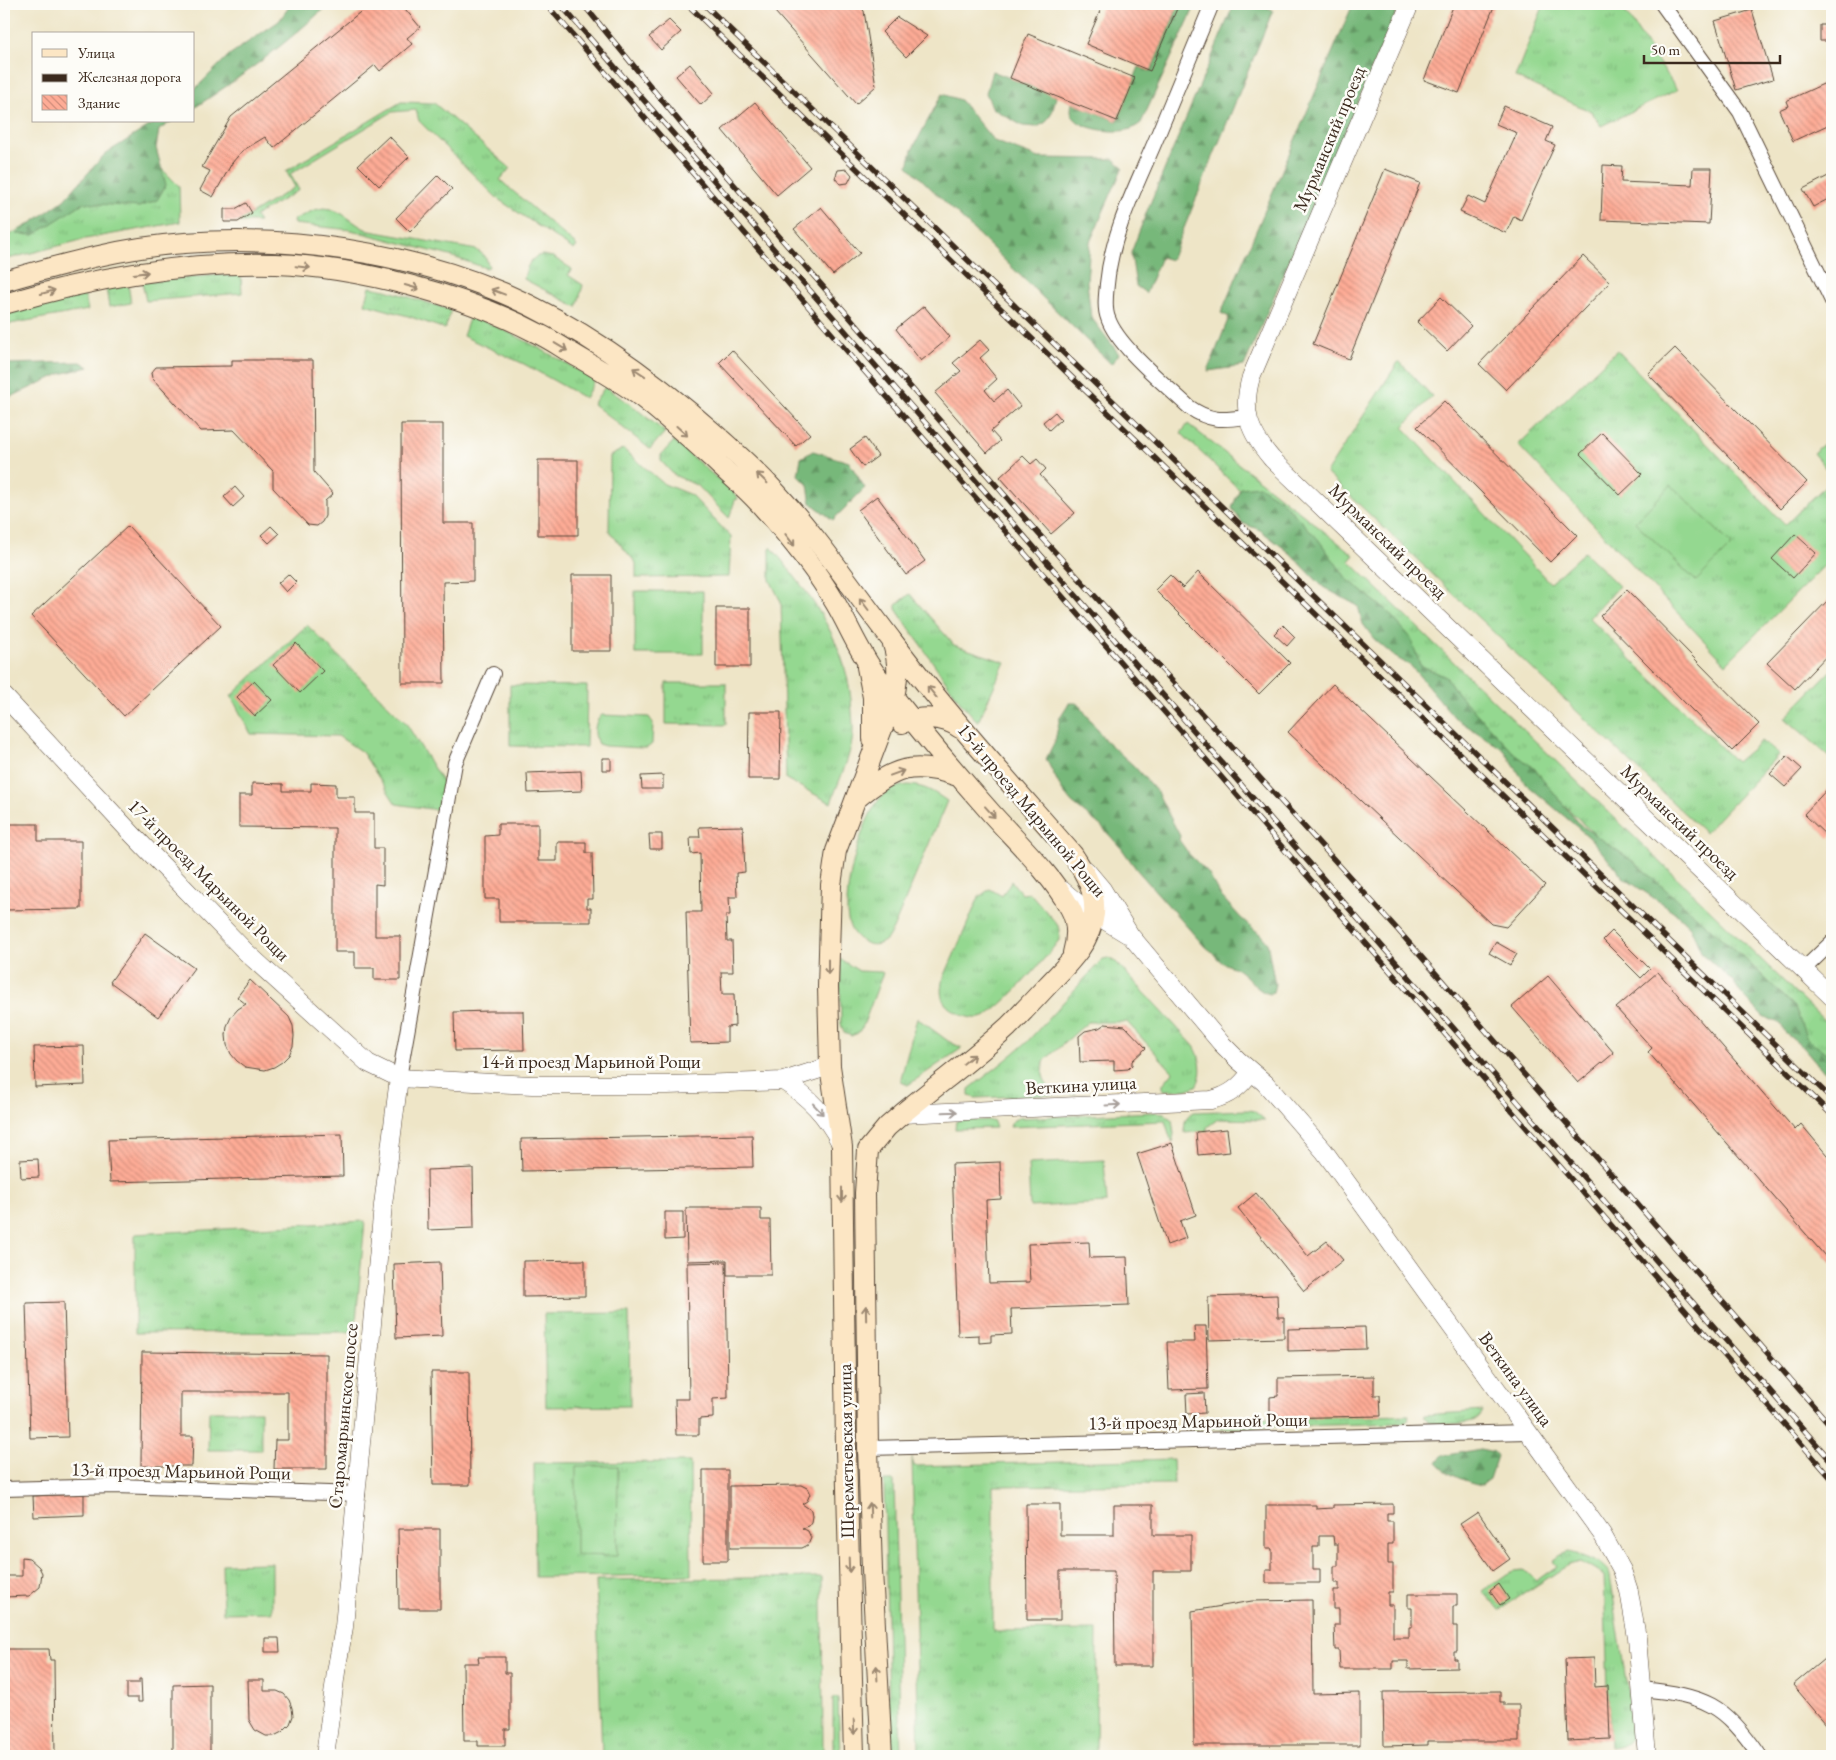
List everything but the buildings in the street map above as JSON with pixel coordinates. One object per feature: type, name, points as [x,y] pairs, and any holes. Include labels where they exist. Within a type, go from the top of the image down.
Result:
[{"type":"main road","name":"15-й проезд Марьиной Рощи","points":[[4,281],[88,258],[181,243],[244,240],[282,242],[348,249],[391,258],[445,273],[503,293],[561,322],[654,382],[770,486],[803,524],[893,643],[963,730],[1073,854]]},
{"type":"main road","name":"15-й проезд Марьиной Рощи","points":[[4,304],[49,291],[132,274],[217,265],[280,264],[388,280],[463,302],[537,333],[642,398],[677,427],[758,502],[788,537],[828,590],[849,626],[865,661],[958,776],[1047,876]]},
{"type":"main road","points":[[872,751],[894,697],[898,676],[897,656],[893,643]]},
{"type":"main road","points":[[865,661],[874,706],[872,751]]},
{"type":"main road","points":[[872,751],[885,734],[899,724],[912,719],[940,719],[953,723],[963,730]]},
{"type":"main road","name":"Шереметьевская улица","points":[[854,1756],[846,1449],[842,1147],[830,1066],[828,950],[832,868],[872,751]]},
{"type":"main road","points":[[856,799],[872,785],[891,774],[908,769],[930,768],[958,776]]},
{"type":"main road","points":[[902,1114],[1004,1030],[1070,962],[1086,936],[1094,913],[1093,895],[1087,878],[1073,854]]},
{"type":"main road","points":[[1047,876],[1071,910],[1076,922],[1076,942],[1070,962]]},
{"type":"main road","name":"Шереметьевская улица","points":[[882,1756],[872,1570],[868,1448],[865,1193],[868,1150],[887,1126],[902,1114]]},
{"type":"street","points":[[1212,4],[1151,151],[1127,203],[1108,272],[1107,317],[1116,334],[1128,349],[1189,407],[1200,415],[1214,420],[1247,417]]},
{"type":"street","name":"Мурманский проезд","points":[[1410,4],[1251,377],[1246,400],[1247,417],[1251,430],[1258,443],[1272,459],[1832,997]]},
{"type":"street","points":[[1662,4],[1740,112],[1832,301]]},
{"type":"street","points":[[399,1078],[455,763],[493,674]]},
{"type":"street","name":"17-й проезд Марьиной Рощи","points":[[5,701],[246,952],[368,1062],[399,1078]]},
{"type":"street","name":"15-й проезд Марьиной Рощи","points":[[1073,854],[1102,889],[1130,935]]},
{"type":"street","name":"15-й проезд Марьиной Рощи","points":[[1047,876],[1066,894],[1130,935]]},
{"type":"street","name":"Веткина улица","points":[[1130,935],[1222,1042],[1251,1072],[1272,1090],[1324,1151],[1602,1534],[1622,1570],[1629,1591],[1637,1638],[1647,1756]]},
{"type":"street","points":[[1804,970],[1832,942]]},
{"type":"street","name":"14-й проезд Марьиной Рощи","points":[[399,1078],[532,1085],[668,1085],[783,1081],[830,1066]]},
{"type":"street","name":"Веткина улица","points":[[902,1114],[1211,1100],[1225,1096],[1235,1090],[1251,1072]]},
{"type":"street","name":"Старомарьинское шоссе","points":[[325,1756],[344,1627],[358,1494],[383,1205],[399,1078]]},
{"type":"street","points":[[783,1081],[802,1094],[822,1112],[832,1126],[842,1147]]},
{"type":"street","name":"13-й проезд Марьиной Рощи","points":[[868,1448],[1528,1432]]},
{"type":"street","name":"13-й проезд Марьиной Рощи","points":[[4,1490],[116,1486],[358,1494]]},
{"type":"street","points":[[1642,1689],[1671,1692],[1709,1703],[1728,1716],[1760,1756]]},
{"type":"green space","points":[[291,4],[329,4],[264,59],[195,107],[195,89],[229,55],[279,21]]},
{"type":"green space","points":[[1179,4],[1196,4],[1141,123],[1131,129],[1109,131],[1092,128],[1078,122],[1072,114],[1072,103],[1117,121],[1139,67],[1151,71]]},
{"type":"green space","points":[[1234,4],[1259,4],[1273,10],[1171,260],[1161,257],[1146,293],[1136,286],[1131,253]]},
{"type":"green space","points":[[1353,4],[1400,4],[1244,366],[1208,371],[1229,317],[1221,313]]},
{"type":"green space","points":[[1544,4],[1620,4],[1677,90],[1601,126],[1592,112],[1515,77]]},
{"type":"green space","points":[[992,71],[1056,96],[1053,110],[1046,122],[1037,127],[1023,126],[993,109],[986,93]]},
{"type":"green space","points":[[942,94],[960,100],[994,141],[1039,158],[1113,159],[1123,167],[1090,242],[1087,282],[1091,317],[1119,354],[1111,364],[908,166],[912,150]]},
{"type":"green space","points":[[401,102],[434,103],[510,168],[500,180],[577,246],[574,250],[498,199],[419,121],[416,110],[392,112],[290,174],[299,190],[255,216],[259,222],[238,222],[295,187],[286,171]]},
{"type":"green space","points":[[155,122],[171,122],[159,130],[156,148],[166,185],[157,200],[139,207],[83,203],[34,235],[16,234],[64,200],[105,154]]},
{"type":"green space","points":[[139,146],[179,186],[180,222],[85,239],[4,260],[4,238],[51,212]]},
{"type":"green space","points":[[324,208],[337,211],[370,231],[477,250],[485,256],[489,267],[486,268],[450,256],[351,230],[294,224],[293,220],[314,210]]},
{"type":"green space","points":[[542,255],[553,257],[572,269],[568,275],[583,285],[577,307],[524,279],[529,264],[534,258]]},
{"type":"green space","points":[[218,275],[241,275],[242,293],[146,301],[142,282]]},
{"type":"green space","points":[[128,284],[131,303],[109,307],[106,288]]},
{"type":"green space","points":[[370,287],[451,310],[445,329],[365,304]]},
{"type":"green space","points":[[84,293],[88,310],[4,325],[4,313]]},
{"type":"green space","points":[[470,316],[518,337],[595,380],[585,398],[524,364],[463,336]]},
{"type":"green space","points":[[1617,350],[1785,525],[1823,488],[1832,489],[1832,558],[1726,664],[1518,445]]},
{"type":"green space","points":[[1399,361],[1432,396],[1403,427],[1550,583],[1584,552],[1619,586],[1589,618],[1736,762],[1761,741],[1779,754],[1705,833],[1326,473]]},
{"type":"green space","points":[[81,362],[89,367],[60,374],[15,395],[4,398],[4,364]]},
{"type":"green space","points":[[605,387],[665,432],[650,449],[593,404]]},
{"type":"green space","points":[[1188,424],[1354,555],[1349,561],[1832,1028],[1832,1065],[1181,433]]},
{"type":"green space","points":[[1832,437],[1832,471],[1828,471],[1813,453]]},
{"type":"green space","points":[[674,441],[734,493],[738,499],[735,500],[729,518],[698,486],[674,475],[661,461],[661,455]]},
{"type":"green space","points":[[623,449],[664,484],[691,495],[731,537],[729,577],[636,578],[636,563],[609,531],[610,456]]},
{"type":"green space","points":[[813,451],[849,462],[865,488],[833,520],[811,503],[808,485],[798,475],[801,458]]},
{"type":"green space","points":[[1671,485],[1732,545],[1696,581],[1635,522]]},
{"type":"green space","points":[[1259,486],[1282,501],[1318,539],[1347,579],[1387,611],[1411,638],[1420,665],[1446,677],[1458,694],[1514,753],[1535,769],[1578,823],[1634,862],[1744,958],[1795,1007],[1806,1037],[1813,1044],[1832,1056],[1832,1081],[1804,1048],[1786,1034],[1781,1024],[1763,1016],[1743,996],[1732,980],[1702,954],[1690,927],[1676,913],[1624,878],[1590,838],[1525,783],[1504,750],[1455,718],[1411,666],[1395,657],[1374,639],[1363,624],[1358,606],[1323,587],[1290,553],[1260,530],[1242,523],[1232,508],[1240,488]]},
{"type":"green space","points":[[771,547],[814,603],[836,643],[844,665],[849,687],[853,733],[847,760],[831,803],[786,779],[781,602],[770,580]]},
{"type":"green space","points":[[635,591],[703,591],[703,654],[635,654]]},
{"type":"green space","points":[[910,594],[954,645],[1005,662],[978,722],[961,703],[896,609],[896,605]]},
{"type":"green space","points":[[307,625],[406,723],[446,788],[444,811],[396,804],[362,752],[338,736],[251,734],[231,696]]},
{"type":"green space","points":[[1832,669],[1832,759],[1785,718]]},
{"type":"green space","points":[[666,683],[726,683],[726,725],[666,724]]},
{"type":"green space","points":[[510,685],[587,686],[586,747],[510,746]]},
{"type":"green space","points":[[1069,703],[1076,703],[1080,706],[1105,740],[1134,766],[1157,792],[1180,836],[1179,840],[1189,854],[1208,873],[1220,895],[1267,942],[1275,984],[1273,992],[1270,994],[1265,993],[1239,970],[1223,963],[1205,947],[1101,826],[1072,803],[1063,792],[1046,759],[1055,741],[1060,717]]},
{"type":"green space","points":[[602,715],[649,717],[653,723],[652,744],[647,748],[643,748],[598,744],[595,728],[597,720]]},
{"type":"green space","points":[[908,785],[929,790],[947,801],[893,929],[882,943],[870,944],[859,939],[851,930],[849,924],[847,911],[850,875],[861,836],[876,804],[889,790]]},
{"type":"green space","points":[[1011,881],[1022,894],[1030,893],[1056,923],[1060,929],[1059,940],[1023,982],[992,1012],[980,1018],[967,1017],[945,1004],[941,994],[942,982],[979,897],[990,889],[1002,896]]},
{"type":"green space","points":[[1108,958],[1116,962],[1194,1046],[1201,1066],[1200,1077],[1196,1086],[1186,1090],[1163,1090],[1163,1084],[1173,1072],[1127,1022],[1088,1022],[1045,1060],[1042,1071],[1049,1088],[1075,1087],[1076,1094],[975,1098],[969,1096],[969,1089],[1026,1043],[1100,962]]},
{"type":"green space","points":[[840,959],[859,971],[883,973],[863,1026],[858,1033],[851,1036],[844,1033],[841,1024]]},
{"type":"green space","points":[[917,1018],[948,1041],[962,1048],[908,1085],[901,1082],[901,1078]]},
{"type":"green space","points":[[1254,1111],[1265,1120],[1218,1119],[1207,1127],[1207,1131],[1185,1133],[1185,1121],[1193,1112]]},
{"type":"green space","points":[[1164,1113],[1172,1120],[1174,1134],[1172,1143],[1165,1121],[1010,1127],[1012,1121],[1018,1118]]},
{"type":"green space","points":[[988,1120],[994,1122],[996,1128],[955,1129],[956,1121]]},
{"type":"green space","points":[[1104,1160],[1107,1203],[1030,1207],[1028,1164]]},
{"type":"green space","points":[[365,1221],[355,1332],[135,1333],[135,1234]]},
{"type":"green space","points":[[629,1313],[630,1406],[546,1407],[544,1314]]},
{"type":"green space","points":[[209,1411],[261,1411],[261,1450],[208,1450]]},
{"type":"green space","points":[[1483,1411],[1474,1420],[1458,1423],[1432,1423],[1423,1415]]},
{"type":"green space","points":[[1409,1415],[1408,1420],[1402,1423],[1188,1429],[1186,1427],[1222,1426],[1222,1419]]},
{"type":"green space","points":[[1480,1449],[1494,1452],[1497,1456],[1489,1480],[1482,1485],[1458,1477],[1446,1471],[1437,1463],[1442,1456]]},
{"type":"green space","points":[[912,1458],[914,1466],[1173,1459],[1174,1484],[993,1486],[993,1631],[1097,1630],[1096,1756],[919,1756]]},
{"type":"green space","points":[[690,1462],[691,1575],[535,1577],[534,1463]]},
{"type":"green space","points":[[576,1466],[618,1466],[617,1556],[576,1555]]},
{"type":"green space","points":[[884,1481],[894,1481],[901,1756],[890,1756]]},
{"type":"green space","points":[[1570,1552],[1599,1563],[1610,1575],[1633,1728],[1629,1741],[1619,1747],[1610,1748],[1604,1576],[1581,1562],[1568,1565],[1499,1610],[1483,1591],[1514,1571],[1525,1570],[1536,1581],[1557,1566],[1553,1561],[1561,1555]]},
{"type":"green space","points":[[272,1563],[272,1612],[223,1613],[222,1564]]},
{"type":"green space","points":[[822,1577],[823,1756],[602,1756],[596,1580]]},
{"type":"green space","points":[[833,1698],[838,1698],[840,1756],[833,1756]]},
{"type":"railway","points":[[546,4],[1832,1479]]},
{"type":"railway","points":[[560,4],[1832,1462]]},
{"type":"railway","points":[[583,4],[683,126],[1036,531],[1397,929],[1832,1427]]},
{"type":"railway","points":[[687,4],[1832,1115]]},
{"type":"railway","points":[[704,4],[1832,1099]]}]
